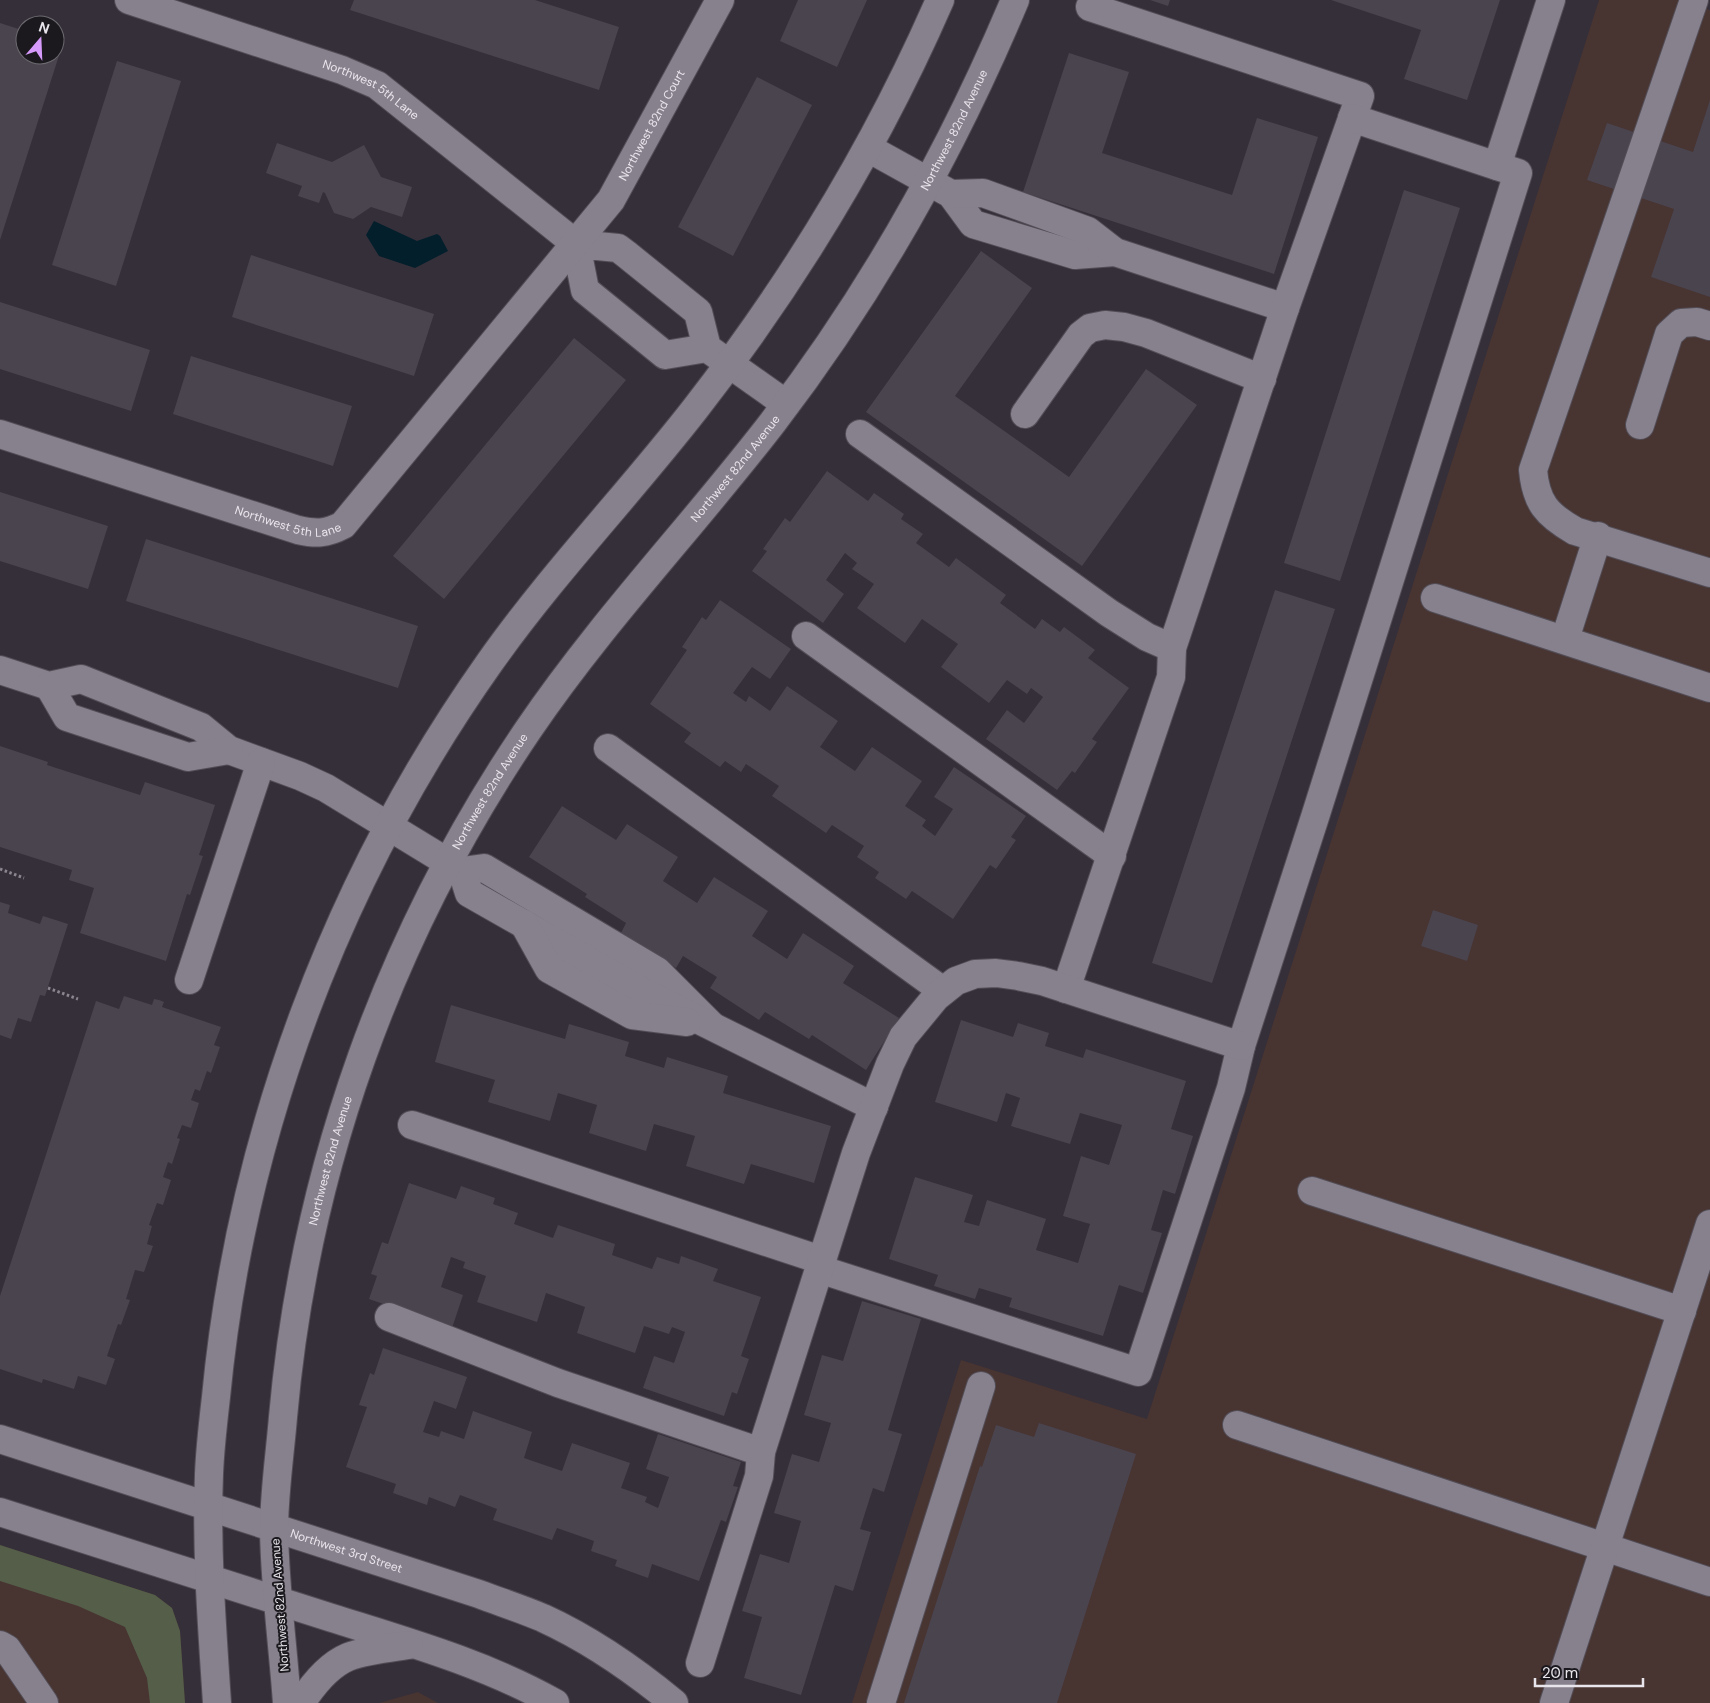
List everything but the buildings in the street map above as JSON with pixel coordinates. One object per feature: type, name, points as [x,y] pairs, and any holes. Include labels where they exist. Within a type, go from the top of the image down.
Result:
[{"type":"street","name":"Northwest 5th Lane","points":[[0,434],[298,530],[314,533],[333,530],[343,525],[576,244],[377,85],[342,70],[129,0]]},
{"type":"street","name":"Northwest 82nd Court","points":[[576,244],[611,200],[720,0]]},
{"type":"street","points":[[217,1703],[209,1580],[208,1507],[209,1468],[218,1368],[246,1201],[304,1010],[329,949],[389,827],[446,728],[492,660],[562,570],[664,448],[730,364],[804,256],[868,148],[900,87],[940,0]]},
{"type":"street","name":"Northwest 82nd Avenue","points":[[286,1703],[277,1600],[274,1528],[292,1337],[320,1196],[337,1132],[377,1015],[401,956],[455,867],[493,785],[529,728],[566,676],[726,481],[786,404],[847,318],[886,256],[939,188],[974,92],[1015,0]]},
{"type":"street","points":[[1497,166],[1550,0]]},
{"type":"street","points":[[1694,0],[1533,470],[1535,488],[1543,506],[1557,520],[1575,531],[1598,536],[1710,573]]},
{"type":"street","points":[[1066,989],[1171,677],[1172,648],[1285,308],[1360,96],[1090,7]]},
{"type":"street","points":[[412,1125],[1138,1372],[1231,1088],[1241,1046],[1315,818],[1518,173],[1352,118]]},
{"type":"street","points":[[868,148],[939,188],[973,224],[1075,255],[1115,252]]},
{"type":"street","points":[[939,188],[984,193],[1088,231],[1115,252],[1285,308]]},
{"type":"street","points":[[1029,241],[1039,213]]},
{"type":"street","points":[[707,348],[665,355],[585,290],[576,244],[618,248],[698,312],[707,348],[786,404]]},
{"type":"street","points":[[1640,425],[1669,334],[1681,323],[1697,322],[1710,326]]},
{"type":"street","points":[[1026,414],[1081,335],[1090,328],[1105,325],[1124,327],[1146,333],[1262,379]]},
{"type":"street","points":[[860,434],[1109,613],[1147,638],[1172,648]]},
{"type":"street","points":[[1565,639],[1598,536]]},
{"type":"street","points":[[1435,598],[1710,688]]},
{"type":"street","points":[[806,636],[1112,856]]},
{"type":"street","points":[[0,670],[49,686],[81,679],[201,727],[229,750],[300,776],[326,788],[455,867],[484,868],[657,971],[711,1025]]},
{"type":"street","points":[[49,686],[66,717],[188,757],[229,750]]},
{"type":"street","points":[[608,748],[943,991]]},
{"type":"street","points":[[189,980],[261,762]]},
{"type":"street","points":[[455,867],[469,893],[536,937],[644,993],[874,1107]]},
{"type":"street","points":[[536,937],[558,912]]},
{"type":"street","points":[[700,1663],[759,1476],[761,1452],[856,1153],[890,1064],[903,1037],[922,1013],[943,991],[956,981],[975,974],[996,972],[1066,989],[1241,1046]]},
{"type":"street","points":[[1312,1191],[1682,1311]]},
{"type":"street","points":[[1554,1703],[1710,1224]]},
{"type":"street","points":[[389,1317],[558,1383],[761,1452]]},
{"type":"street","points":[[881,1703],[982,1386]]},
{"type":"street","points":[[1237,1425],[1710,1582]]},
{"type":"street","name":"Northwest 3rd Street","points":[[0,1439],[479,1594],[542,1618],[569,1631],[624,1664],[674,1703]]},
{"type":"street","points":[[0,1512],[414,1644],[484,1669],[540,1699]]},
{"type":"street","points":[[301,1703],[308,1692],[327,1672],[347,1658],[368,1652],[414,1644]]},
{"type":"street","points":[[0,1645],[7,1649],[44,1703]]},
{"type":"path","points":[[0,869],[24,878]]},
{"type":"path","points":[[48,988],[78,999]]},
{"type":"shaded area","points":[[1599,0],[1678,0],[1710,10],[1710,1703],[852,1703],[961,1360],[1147,1419]]},
{"type":"shaded area","points":[[0,1545],[155,1595],[172,1608],[180,1631],[185,1703],[0,1703]]},
{"type":"shaded area","points":[[418,1692],[438,1703],[379,1703]]},
{"type":"green space","points":[[0,1545],[155,1595],[172,1608],[180,1631],[185,1703],[150,1703],[147,1678],[125,1627],[78,1606],[0,1581]]},
{"type":"water","points":[[374,221],[417,241],[437,234],[448,251],[415,268],[379,256],[366,235]]}]
